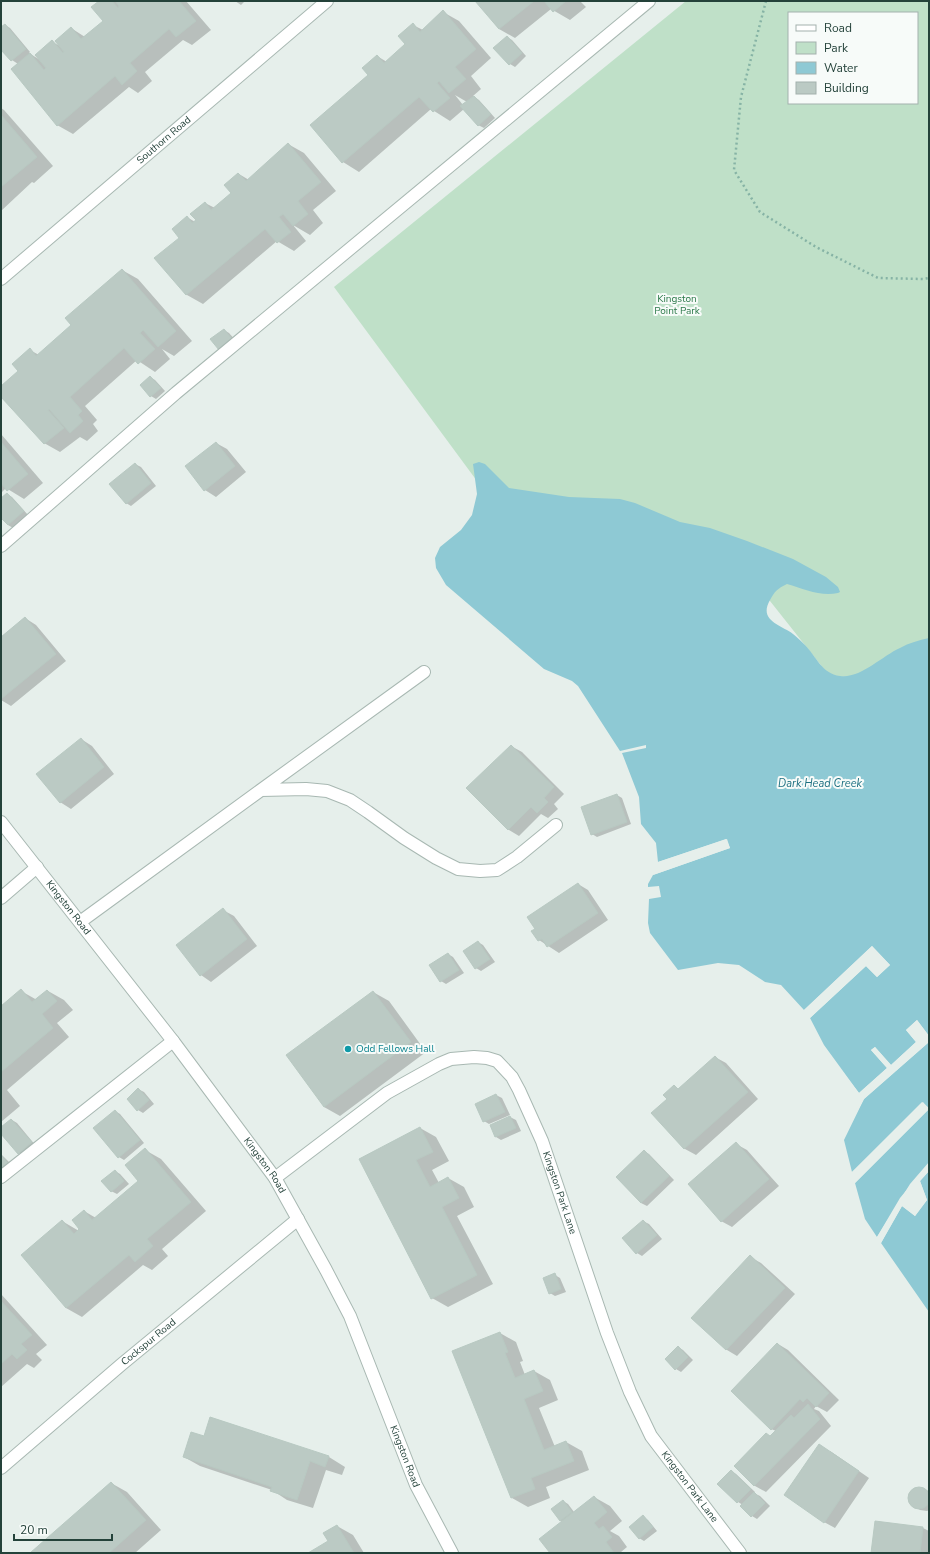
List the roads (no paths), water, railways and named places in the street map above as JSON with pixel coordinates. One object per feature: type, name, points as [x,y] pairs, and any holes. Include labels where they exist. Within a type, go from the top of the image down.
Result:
[{"type":"street","name":"Southorn Road","points":[[1,279],[327,1]]},
{"type":"street","points":[[1,546],[176,393],[649,1]]},
{"type":"street","points":[[80,922],[424,672]]},
{"type":"street","points":[[261,790],[306,789],[327,791],[350,800],[404,838],[436,858],[458,869],[480,871],[497,870],[517,857],[556,825]]},
{"type":"street","name":"Kingston Road","points":[[1,822],[173,1041],[274,1178],[298,1219],[350,1316],[416,1485],[452,1553]]},
{"type":"street","points":[[1,898],[37,868]]},
{"type":"street","points":[[1,1177],[173,1041]]},
{"type":"street","name":"Kingston Park Lane","points":[[274,1178],[387,1093],[439,1064],[451,1059],[468,1057],[487,1058],[497,1061],[512,1077],[542,1141],[607,1333],[630,1392],[651,1436],[740,1553]]},
{"type":"street","name":"Cockspur Road","points":[[1,1468],[122,1364],[298,1219]]},
{"type":"water","name":"Dark Head Creek","points":[[479,462],[485,464],[509,488],[569,497],[620,499],[635,503],[680,522],[710,528],[747,541],[793,559],[826,577],[838,587],[840,592],[825,594],[787,584],[773,594],[767,607],[767,613],[772,622],[799,639],[809,649],[820,664],[828,672],[834,675],[848,676],[863,671],[903,646],[929,638],[929,1036],[917,1020],[906,1030],[916,1042],[891,1065],[875,1047],[871,1050],[887,1068],[859,1093],[824,1045],[810,1018],[866,966],[877,977],[890,965],[872,946],[804,1010],[781,985],[765,982],[739,965],[718,963],[678,970],[650,933],[648,923],[649,899],[661,897],[659,886],[648,887],[653,875],[730,848],[727,839],[658,862],[656,843],[641,824],[639,797],[622,753],[646,748],[646,745],[620,751],[578,686],[572,681],[544,669],[446,585],[436,568],[435,558],[440,547],[461,530],[472,515],[477,494],[473,464]]},
{"type":"water","points":[[929,1042],[929,1108],[922,1102],[852,1172],[844,1140],[864,1099]]},
{"type":"water","points":[[929,1109],[929,1162],[910,1184],[877,1237],[865,1219],[855,1183]]},
{"type":"water","points":[[929,1171],[929,1312],[881,1243],[902,1206],[915,1216],[927,1200],[920,1181]]},
{"type":"place","name":"Odd Fellows Hall","points":[[348,1049]]},
{"type":"park label","name":"Kingston Point Park","points":[[677,304]]}]
